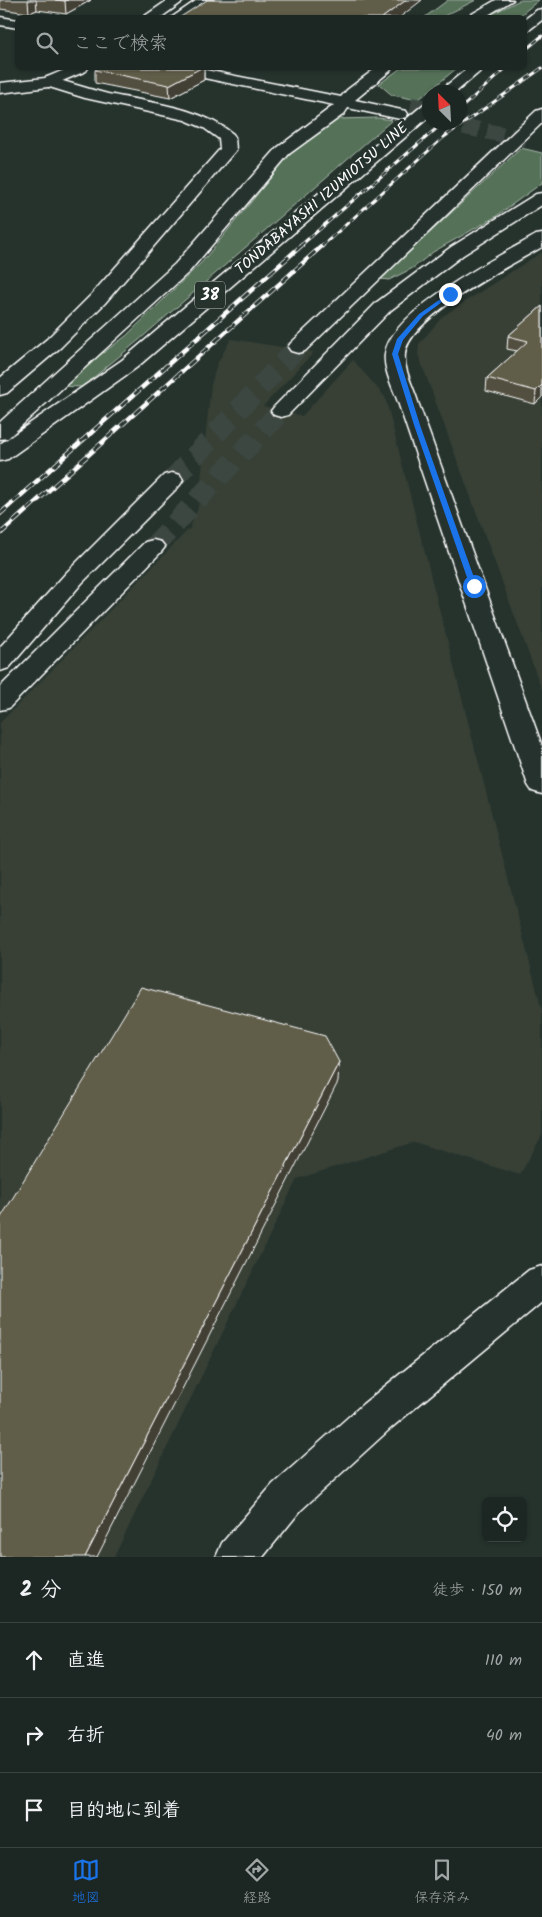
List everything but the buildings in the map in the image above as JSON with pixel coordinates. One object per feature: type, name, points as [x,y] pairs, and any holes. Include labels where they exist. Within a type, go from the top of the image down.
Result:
[{"type":"main road","points":[[154,15],[178,0]]},
{"type":"main road","points":[[183,15],[207,0]]},
{"type":"main road","points":[[478,15],[506,0]]},
{"type":"main road","points":[[527,25],[542,13]]},
{"type":"main road","points":[[0,21],[15,24]]},
{"type":"main road","points":[[0,32],[15,34]]},
{"type":"main road","points":[[0,88],[48,82],[76,70]]},
{"type":"main road","name":"TONDABAYASHI IZUMIOTSU LINE","points":[[187,70],[406,110]]},
{"type":"main road","name":"TONDABAYASHI IZUMIOTSU LINE","points":[[237,70],[348,98]]},
{"type":"main road","points":[[0,433],[182,268],[283,152],[383,70]]},
{"type":"main road","points":[[456,85],[474,70]]},
{"type":"main road","points":[[0,389],[54,343],[98,299],[228,150],[227,137],[216,126],[195,117],[69,90],[48,82]]},
{"type":"main road","name":"TONDABAYASHI IZUMIOTSU LINE","points":[[0,454],[129,364],[422,114]]},
{"type":"main road","points":[[298,347],[542,114]]},
{"type":"main road","points":[[281,411],[384,306],[457,251],[542,198]]},
{"type":"main road","points":[[542,239],[450,294],[421,315],[400,339],[395,354],[417,425],[542,785]]},
{"type":"main road","points":[[0,663],[74,578],[172,480]]},
{"type":"main road","points":[[0,702],[153,547]]},
{"type":"main road","points":[[237,1557],[300,1484],[377,1416],[542,1280]]},
{"type":"shaded area","points":[[542,252],[542,690],[418,354],[419,344],[443,316]]},
{"type":"shaded area","points":[[231,339],[314,352],[263,406],[302,416],[353,360],[385,397],[542,1011],[542,1135],[520,1175],[414,1142],[297,1179],[114,1557],[0,1557],[0,723],[190,528],[198,508],[211,385],[217,364]]},
{"type":"green space","points":[[448,0],[476,0],[446,15],[428,15]]},
{"type":"green space","points":[[520,0],[539,0],[520,15],[490,15]]},
{"type":"green space","points":[[398,70],[455,70],[436,85],[422,85],[422,97],[418,100],[392,95],[379,84]]},
{"type":"green space","points":[[378,118],[392,120],[139,340],[82,387],[58,386],[126,336],[202,262],[295,148],[336,119]]},
{"type":"green space","points":[[521,148],[542,153],[542,183],[495,217],[433,252],[413,268],[389,280],[380,279]]},
{"type":"tunnel","points":[[411,105],[422,107]]},
{"type":"tunnel","points":[[467,127],[530,140]]},
{"type":"tunnel","points":[[172,480],[298,347]]},
{"type":"tunnel","points":[[153,547],[281,411]]},
{"type":"railway","points":[[527,48],[542,36]]},
{"type":"railway","points":[[322,246],[444,137],[542,68]]},
{"type":"railway","points":[[467,103],[504,70]]},
{"type":"railway","points":[[300,246],[435,130]]},
{"type":"railway","points":[[0,514],[302,245]]},
{"type":"railway","points":[[0,534],[323,245]]},
{"type":"route","points":[[450,294],[421,315],[400,339],[395,354],[398,369],[417,425],[474,586]]}]
